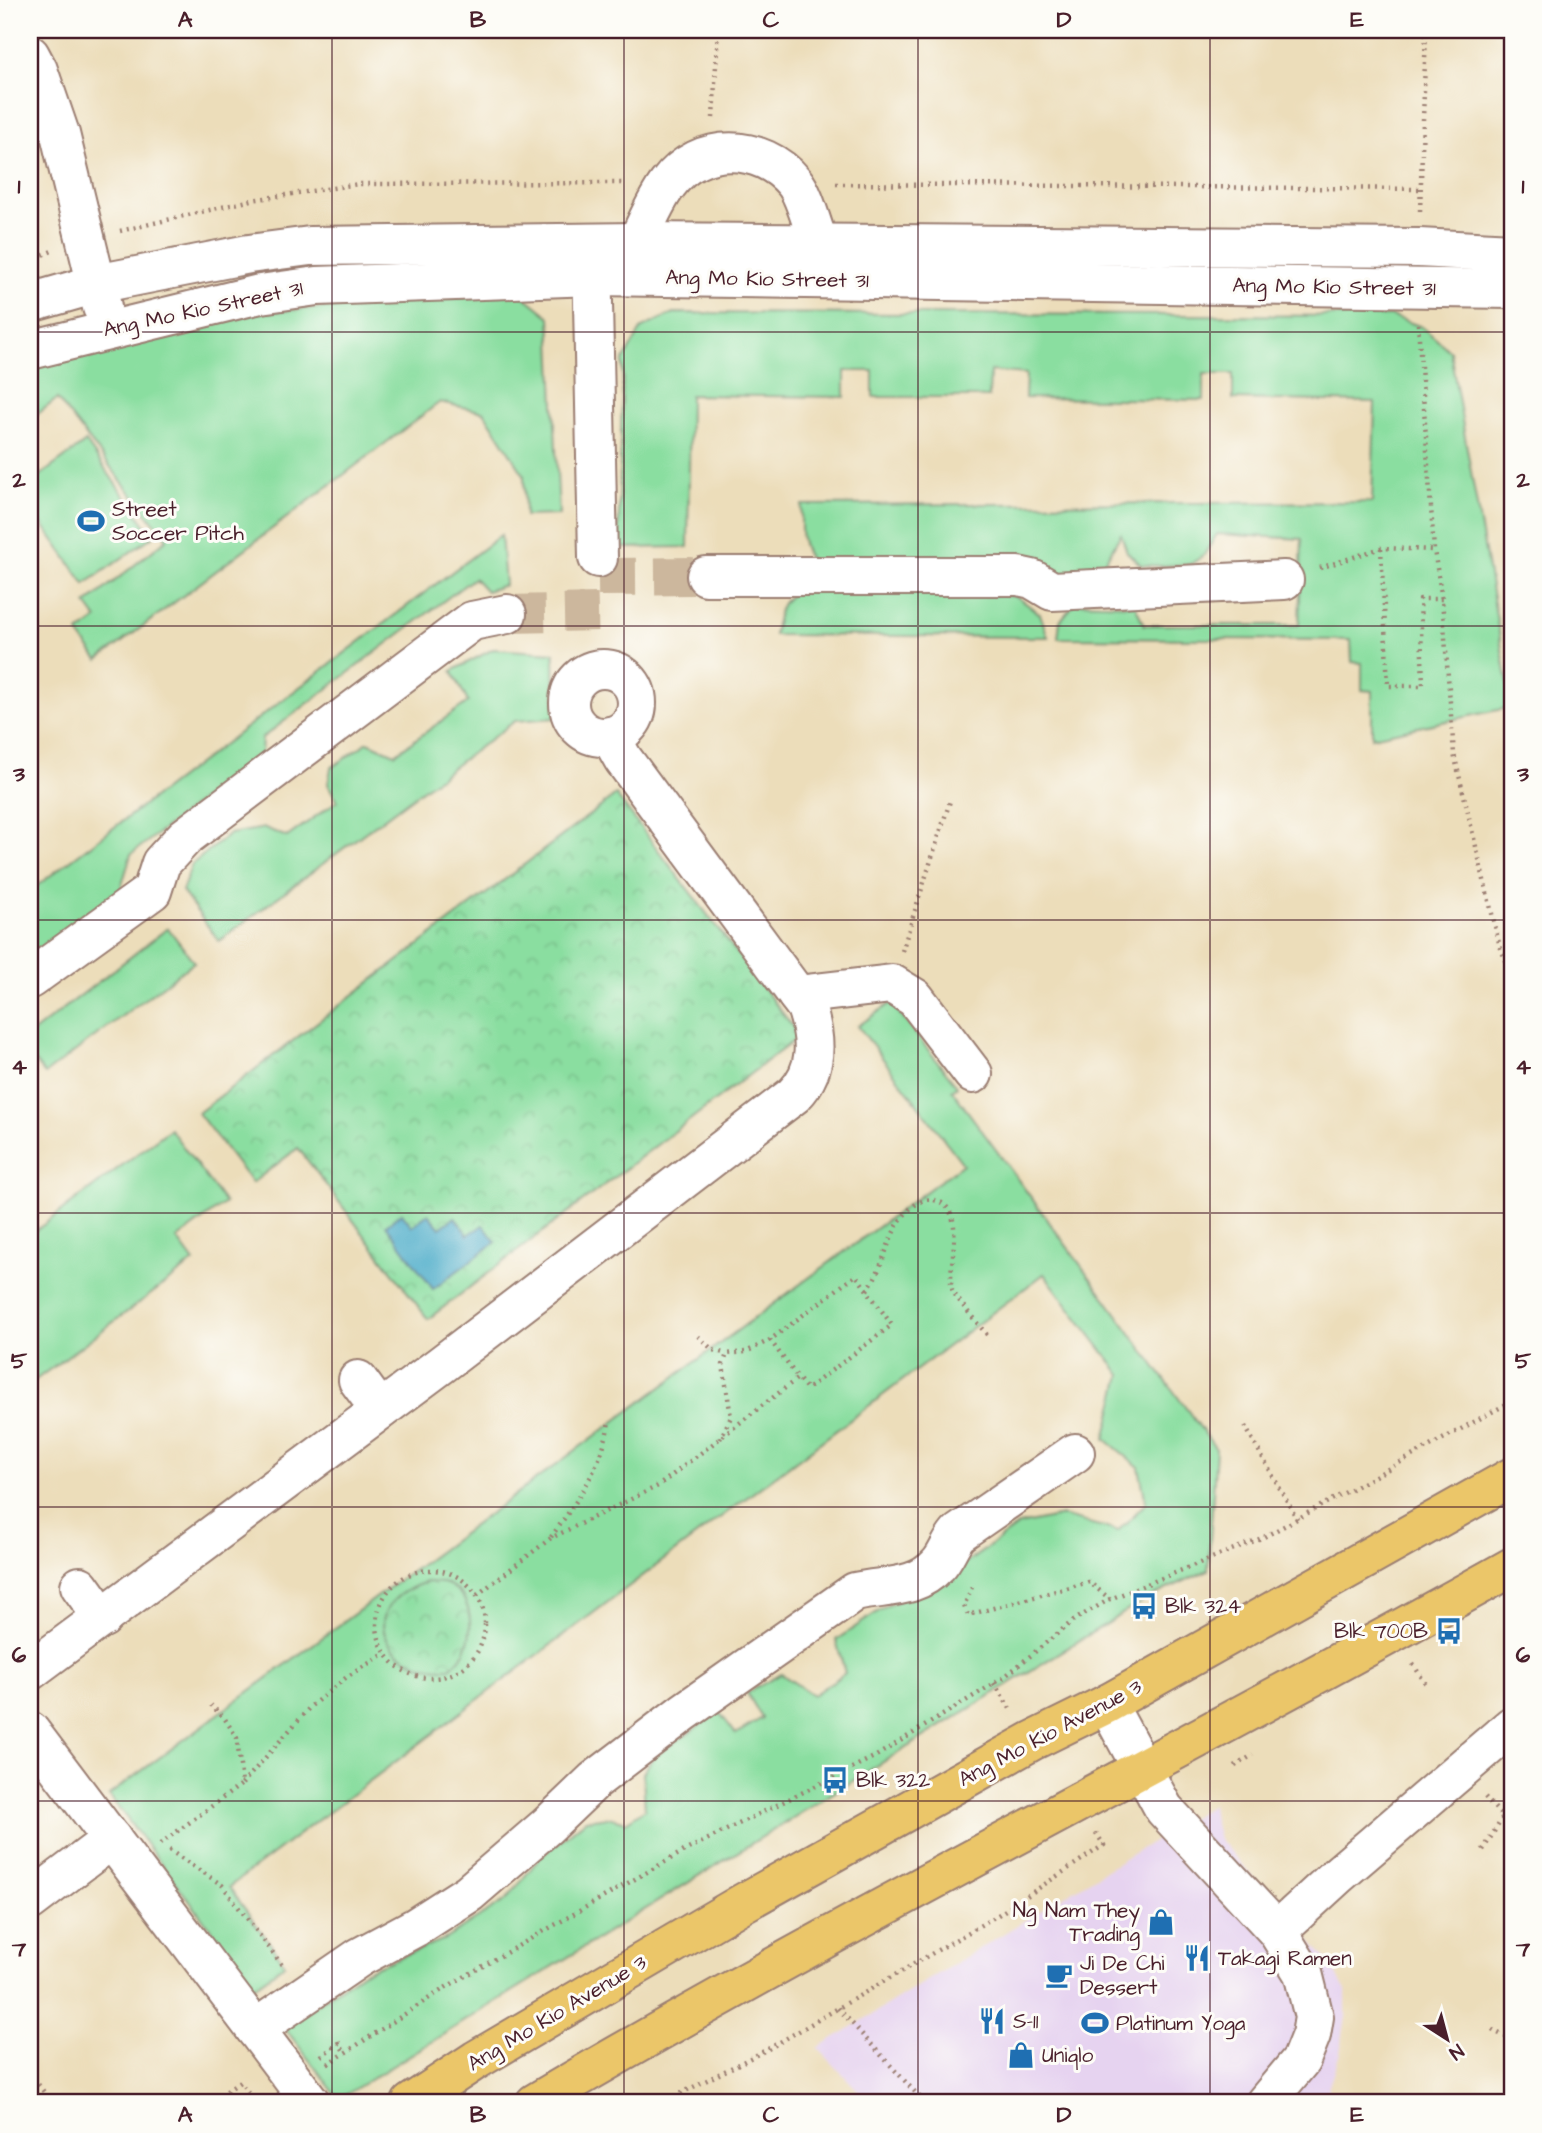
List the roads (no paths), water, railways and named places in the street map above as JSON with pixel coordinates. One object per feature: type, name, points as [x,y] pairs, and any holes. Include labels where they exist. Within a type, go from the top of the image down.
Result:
[{"type":"main road","name":"Ang Mo Kio Avenue 3","points":[[411,2103],[476,2060],[743,1903],[1512,1478]]},
{"type":"main road","points":[[535,2103],[657,2031],[800,1952],[1354,1656],[1512,1567]]},
{"type":"street","points":[[30,55],[38,69],[60,134],[108,329]]},
{"type":"street","points":[[637,242],[668,184],[685,166],[710,153],[742,151],[772,162],[796,184],[819,243]]},
{"type":"street","name":"Ang Mo Kio Street 31","points":[[30,350],[260,293],[593,259],[637,242],[1419,248],[1512,253]]},
{"type":"street","name":"Ang Mo Kio Street 31","points":[[30,303],[96,284],[249,254],[310,246],[593,259],[1415,288],[1512,289]]},
{"type":"street","points":[[593,259],[598,558]]},
{"type":"street","points":[[706,576],[1018,576],[1032,579],[1052,591],[1284,580]]},
{"type":"street","points":[[30,979],[152,891],[161,863],[185,837],[472,621],[507,614]]},
{"type":"street","points":[[30,1671],[380,1410],[804,1085],[810,1074],[814,1051],[806,1007],[623,759],[610,736],[586,733],[571,715],[571,692],[597,655]]},
{"type":"street","points":[[797,995],[892,984],[915,999],[973,1074]]},
{"type":"street","points":[[358,1380],[380,1410]]},
{"type":"street","points":[[255,2029],[360,1957],[416,1927],[469,1893],[595,1780],[684,1712],[855,1592],[871,1588],[894,1588],[913,1583],[928,1574],[941,1563],[951,1541],[959,1533],[1075,1453]]},
{"type":"street","points":[[80,1586],[103,1618]]},
{"type":"street","points":[[1107,1704],[1164,1809],[1277,1931],[1303,1973],[1314,2017],[1311,2035],[1301,2060],[1265,2103]]},
{"type":"street","points":[[1277,1931],[1338,1875],[1512,1726]]},
{"type":"street","points":[[30,1731],[304,2095]]},
{"type":"street","points":[[30,1901],[112,1839]]},
{"type":"water","points":[[402,1213],[412,1226],[428,1214],[440,1228],[455,1217],[468,1235],[483,1225],[496,1242],[433,1289],[386,1225]]},
{"type":"tunnel","points":[[598,577],[706,576]]},
{"type":"tunnel","points":[[507,614],[598,612]]},
{"type":"place","name":"Street Soccer Pitch","points":[[91,521]]},
{"type":"place","name":"Blk 324","points":[[1144,1606]]},
{"type":"place","name":"Blk 700B","points":[[1449,1631]]},
{"type":"place","name":"Blk 322","points":[[835,1780]]},
{"type":"place","name":"Ng Nam They Trading","points":[[1161,1922]]},
{"type":"place","name":"Takagi Ramen","points":[[1197,1958]]},
{"type":"place","name":"Ji De Chi Dessert","points":[[1059,1975]]},
{"type":"place","name":"S-11","points":[[992,2021]]},
{"type":"place","name":"Platinum Yoga","points":[[1095,2023]]},
{"type":"place","name":"Uniqlo","points":[[1021,2055]]}]
